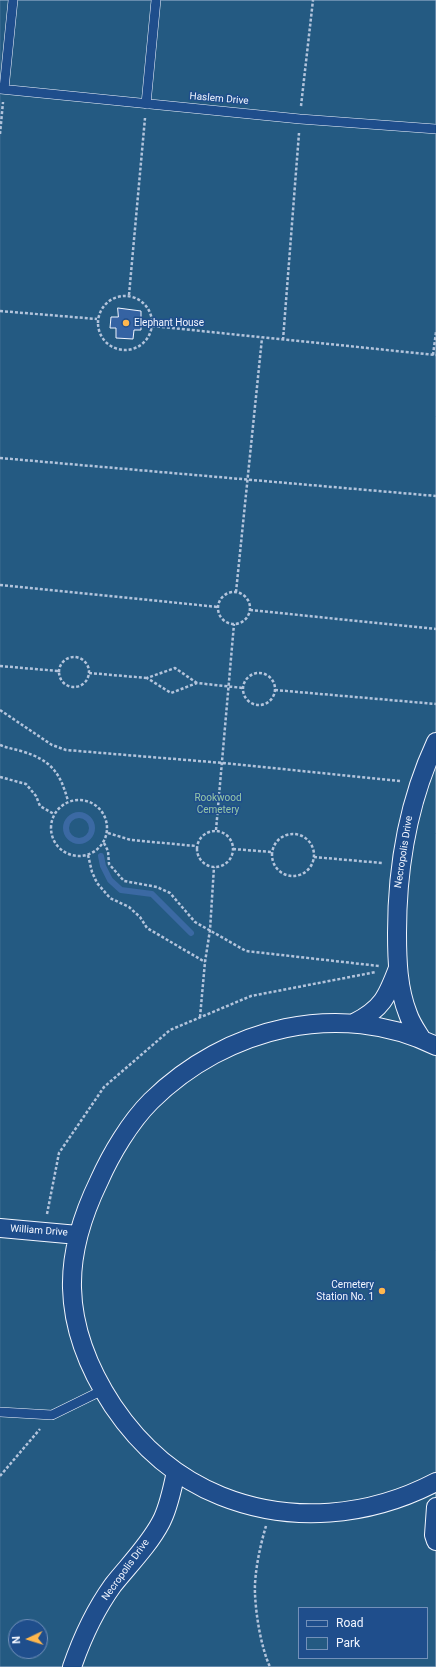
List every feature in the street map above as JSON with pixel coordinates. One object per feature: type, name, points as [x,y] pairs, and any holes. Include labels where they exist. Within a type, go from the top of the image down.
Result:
[{"type":"street","name":"Necropolis Drive","points":[[428,1042],[408,1013],[400,985],[398,968],[397,912],[401,865],[411,808],[419,783],[436,742]]},
{"type":"street","name":"Necropolis Drive","points":[[354,1023],[376,1010],[384,1000],[398,968]]},
{"type":"street","points":[[428,1042],[391,1028],[354,1023],[313,1024],[264,1033],[222,1049],[185,1072],[149,1103],[111,1156],[91,1198],[78,1234],[72,1287],[78,1331],[92,1371],[103,1390],[130,1428],[150,1450],[176,1472],[205,1489],[225,1497],[270,1510],[305,1514],[350,1511],[375,1506],[420,1490],[436,1482]]},
{"type":"street","name":"William Drive","points":[[0,1228],[78,1234]]},
{"type":"street","name":"Necropolis Drive","points":[[72,1667],[80,1643],[94,1616],[112,1587],[147,1543],[161,1522],[169,1500],[176,1472]]},
{"type":"street","points":[[436,1506],[434,1535],[436,1541]]},
{"type":"lane","points":[[2,89],[13,0]]},
{"type":"lane","points":[[146,104],[156,0]]},
{"type":"lane","name":"Haslem Drive","points":[[2,89],[146,104],[436,129]]},
{"type":"lane","points":[[0,1412],[52,1415],[103,1390]]},
{"type":"path","points":[[282,340],[300,118],[313,0]]},
{"type":"path","points":[[0,134],[2,89]]},
{"type":"path","points":[[129,295],[146,104]]},
{"type":"path","points":[[129,295],[142,301],[148,308],[152,326],[150,334],[138,347],[130,350],[122,350],[113,348],[106,343],[101,336],[97,319],[104,305],[110,300],[129,295]]},
{"type":"path","points":[[0,311],[97,319]]},
{"type":"path","points":[[152,326],[434,355],[436,332]]},
{"type":"path","points":[[236,592],[246,479],[262,338]]},
{"type":"path","points":[[0,458],[436,496]]},
{"type":"path","points":[[0,585],[218,607]]},
{"type":"path","points":[[236,592],[246,598],[250,610],[249,615],[243,622],[234,624],[226,622],[223,619],[218,612],[218,607],[224,596],[236,592]]},
{"type":"path","points":[[250,610],[436,629]]},
{"type":"path","points":[[216,830],[234,624]]},
{"type":"path","points":[[75,656],[80,657],[87,664],[89,673],[85,683],[75,687],[61,681],[58,671],[62,662],[66,658],[75,656]]},
{"type":"path","points":[[0,666],[58,671]]},
{"type":"path","points":[[89,673],[147,678],[175,668],[197,683]]},
{"type":"path","points":[[258,673],[267,675],[271,678],[275,686],[274,695],[268,702],[258,705],[249,701],[243,688],[247,679],[258,673]]},
{"type":"path","points":[[147,678],[171,693],[197,683],[243,688]]},
{"type":"path","points":[[275,690],[436,704]]},
{"type":"path","points":[[0,710],[52,745],[66,750],[223,763],[419,783]]},
{"type":"path","points":[[0,745],[46,761],[61,777],[68,801]]},
{"type":"path","points":[[0,777],[26,784],[36,796],[40,806],[54,814]]},
{"type":"path","points":[[79,798],[89,800],[98,805],[104,813],[108,823],[108,833],[104,843],[88,855],[73,856],[60,849],[54,842],[51,832],[51,823],[54,814],[68,801],[79,798]]},
{"type":"path","points":[[216,830],[227,835],[233,849],[232,855],[225,864],[214,867],[208,866],[199,858],[196,846],[198,841],[206,833],[216,830]]},
{"type":"path","points":[[108,833],[131,840],[196,846]]},
{"type":"path","points":[[299,834],[310,843],[313,849],[313,863],[304,873],[290,876],[278,870],[272,858],[272,852],[274,845],[285,835],[299,834]]},
{"type":"path","points":[[104,843],[108,851],[109,864],[124,881],[157,887],[170,893],[195,922],[246,951],[398,968]]},
{"type":"path","points":[[233,849],[272,852]]},
{"type":"path","points":[[88,855],[92,872],[97,883],[110,898],[129,907],[140,917],[147,928],[205,962]]},
{"type":"path","points":[[314,857],[401,865]]},
{"type":"path","points":[[200,1017],[205,962],[210,930],[214,867]]},
{"type":"path","points":[[44,1231],[59,1153],[104,1087],[170,1030],[251,996],[398,968]]},
{"type":"path","points":[[0,1476],[52,1415]]},
{"type":"path","points":[[270,1510],[260,1548],[255,1593],[264,1652],[270,1667]]},
{"type":"green space","name":"Rookwood Cemetery","points":[[0,0],[436,0],[436,1667],[0,1667]]},
{"type":"building","name":"Elephant House","points":[[118,308],[141,311],[141,330],[134,330],[133,339],[116,338],[116,328],[110,328],[111,317],[118,317]]},
{"type":"waterway","points":[[79,815],[88,819],[92,828],[88,837],[79,841],[70,837],[66,828],[70,819],[79,815]]},
{"type":"waterway","points":[[101,856],[103,866],[110,880],[121,890],[152,894],[191,933]]},
{"type":"place","name":"Elephant House","points":[[126,323]]},
{"type":"place","name":"Cemetery Station No. 1","points":[[382,1291]]}]
